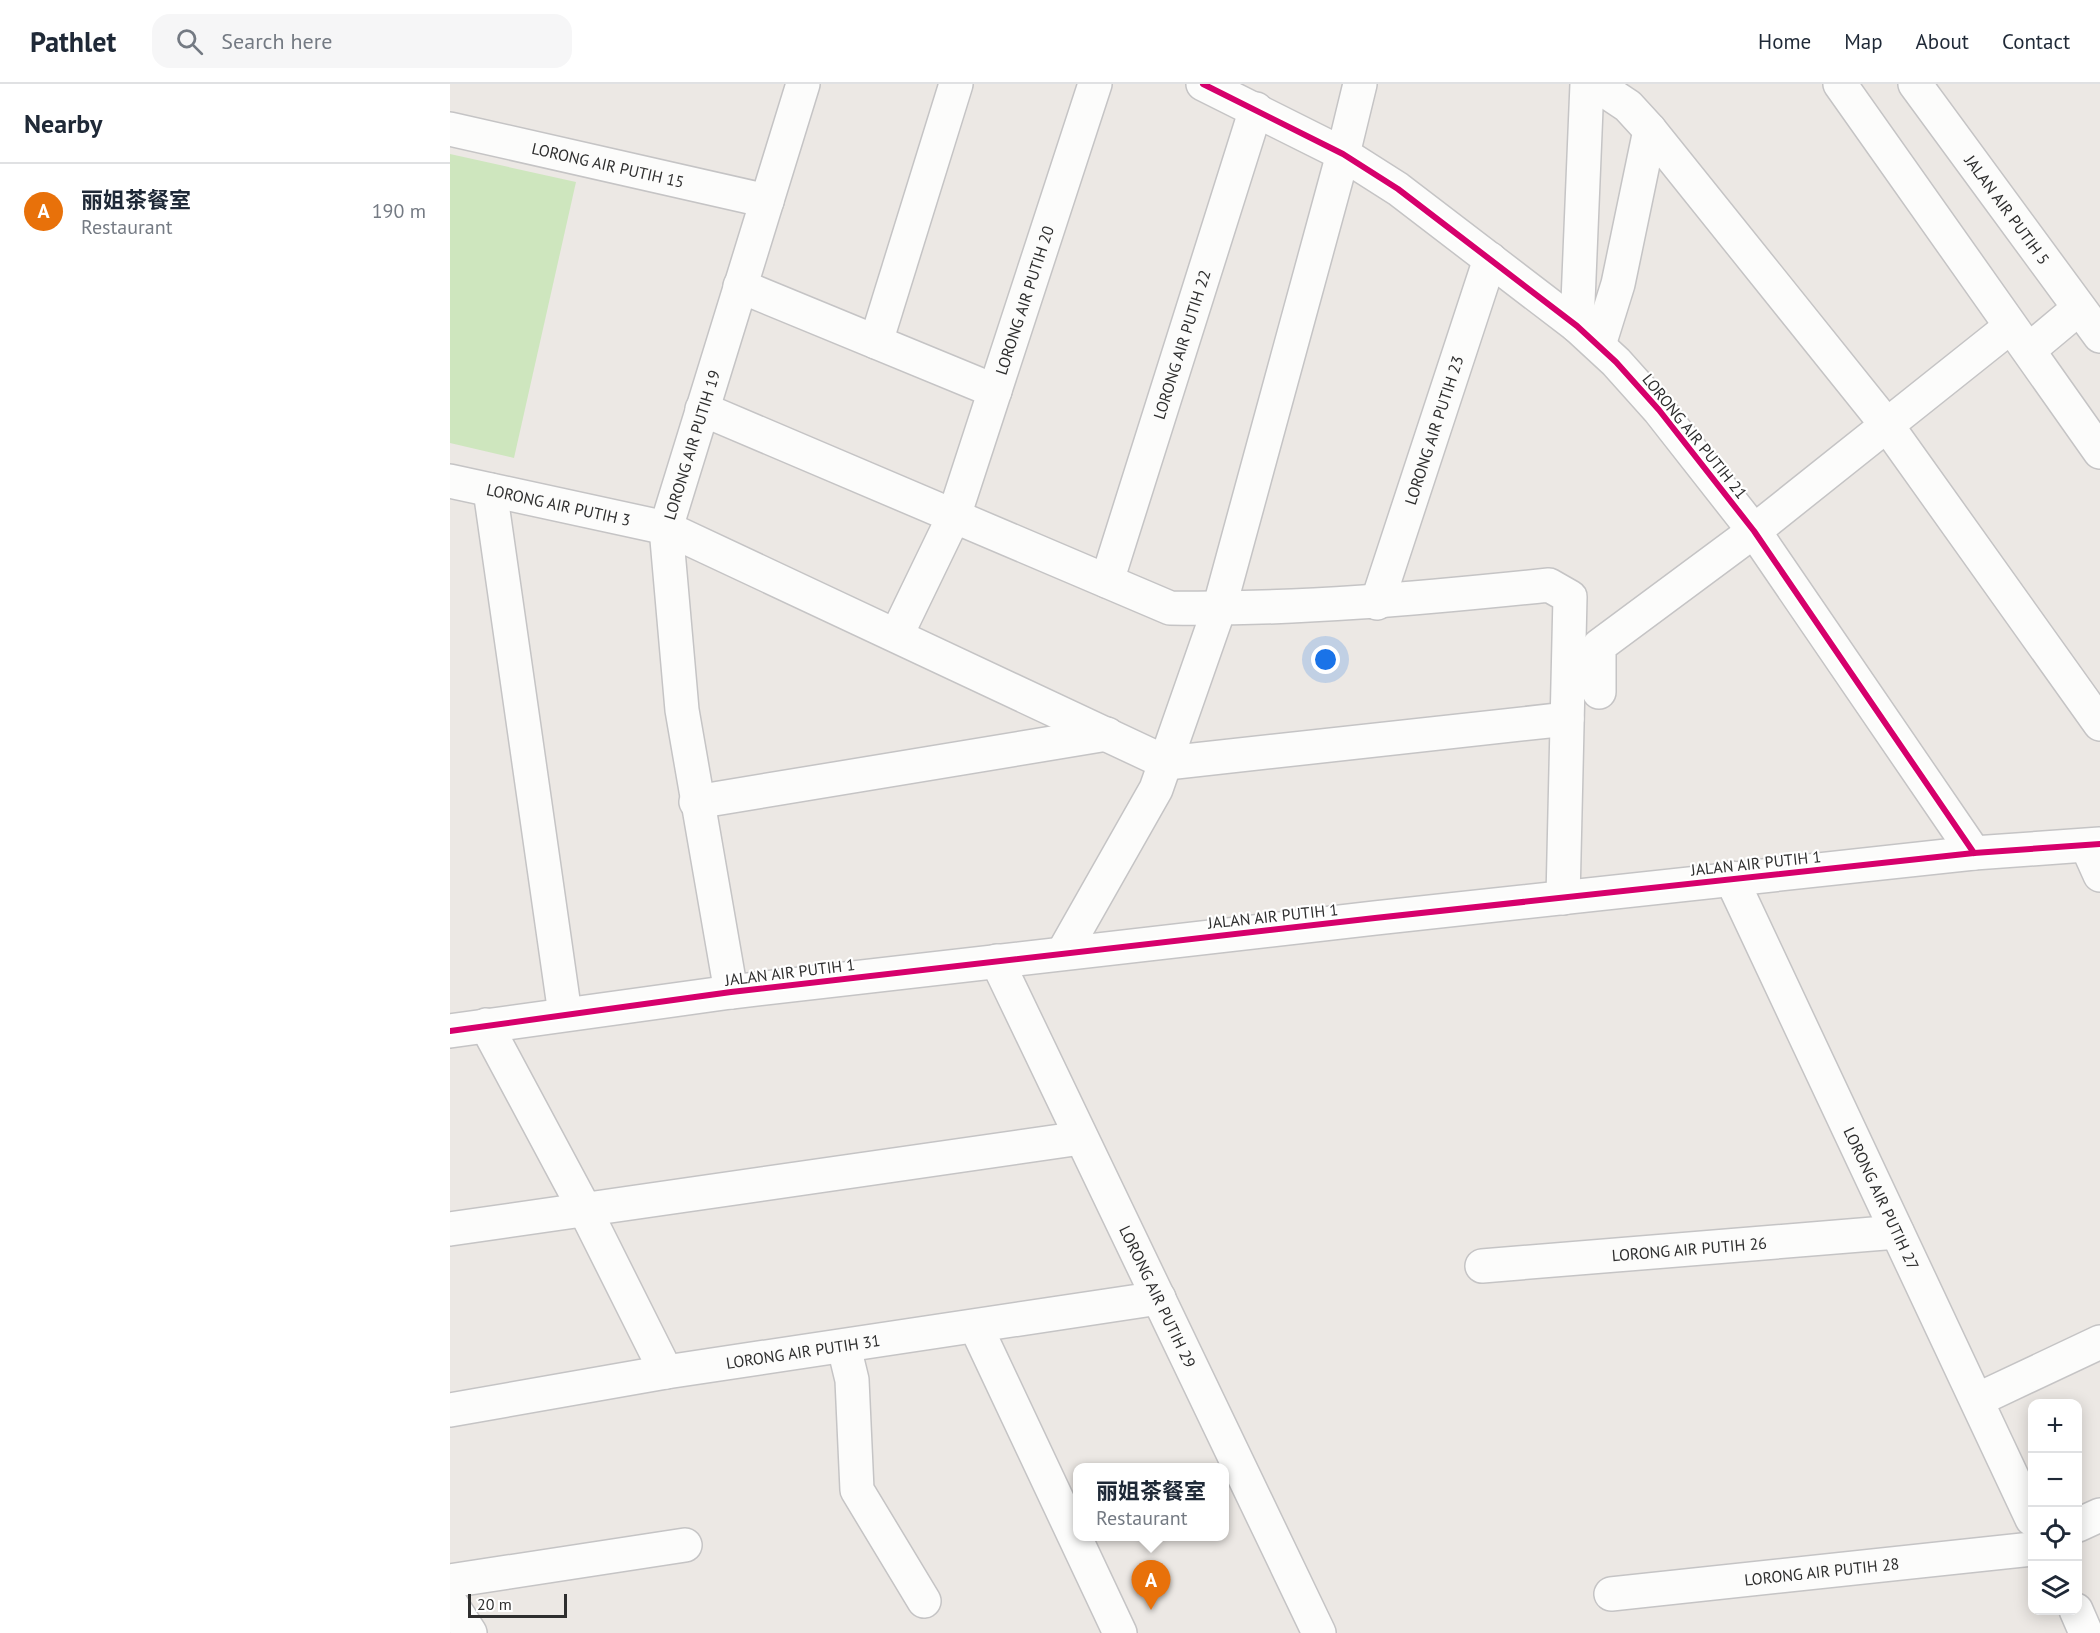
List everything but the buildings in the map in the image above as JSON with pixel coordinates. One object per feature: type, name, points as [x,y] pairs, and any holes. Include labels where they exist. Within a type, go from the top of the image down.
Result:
[{"type":"street","name":"LORONG AIR PUTIH 19","points":[[730,992],[682,710],[666,528],[803,84]]},
{"type":"street","points":[[876,342],[956,84]]},
{"type":"street","name":"LORONG AIR PUTIH 20","points":[[897,634],[954,516],[1095,84]]},
{"type":"street","name":"LORONG AIR PUTIH 21","points":[[1203,84],[1343,154],[1398,189],[1588,336],[1659,410],[1754,531],[1974,853]]},
{"type":"street","points":[[1063,953],[1156,789],[1167,763],[1219,609],[1360,84]]},
{"type":"street","points":[[1587,84],[1588,336]]},
{"type":"street","points":[[1595,84],[1628,106],[1650,130],[1886,424],[2100,723]]},
{"type":"street","points":[[1840,84],[2100,452]]},
{"type":"street","name":"JALAN AIR PUTIH 5","points":[[1915,84],[2100,336]]},
{"type":"street","name":"LORONG AIR PUTIH 22","points":[[1107,581],[1256,109]]},
{"type":"street","name":"LORONG AIR PUTIH 15","points":[[450,129],[766,201]]},
{"type":"street","points":[[1588,336],[1618,284],[1650,130]]},
{"type":"street","name":"LORONG AIR PUTIH 23","points":[[1377,603],[1490,259]]},
{"type":"street","points":[[740,286],[995,391]]},
{"type":"street","points":[[1599,692],[1599,646],[1754,531],[1886,424],[2019,338],[2078,309]]},
{"type":"street","points":[[702,409],[1170,608],[1219,609],[1377,603],[1549,585],[1570,597],[1563,898]]},
{"type":"street","name":"LORONG AIR PUTIH 3","points":[[450,481],[666,528],[897,634],[1167,763]]},
{"type":"street","points":[[490,490],[566,1014]]},
{"type":"street","points":[[1167,763],[1567,719]]},
{"type":"street","points":[[696,802],[1107,734]]},
{"type":"street","name":"JALAN AIR PUTIH 1","points":[[450,1031],[730,992],[1731,878],[1974,853],[2096,855]]},
{"type":"street","name":"LORONG AIR PUTIH 27","points":[[1731,878],[2028,1510]]},
{"type":"street","name":"LORONG AIR PUTIH 29","points":[[997,961],[1319,1633]]},
{"type":"street","points":[[486,1025],[585,1210],[666,1372]]},
{"type":"street","points":[[450,1229],[1081,1138]]},
{"type":"street","name":"LORONG AIR PUTIH 26","points":[[1482,1266],[1897,1232]]},
{"type":"street","name":"LORONG AIR PUTIH 31","points":[[450,1410],[666,1372],[1159,1298]]},
{"type":"street","points":[[976,1327],[1073,1533]]},
{"type":"street","points":[[1977,1400],[2100,1342]]},
{"type":"street","points":[[844,1347],[852,1380],[857,1490],[924,1601]]},
{"type":"street","points":[[2082,1524],[2100,1515]]},
{"type":"street","points":[[1077,1541],[1120,1633]]},
{"type":"street","points":[[450,1581],[685,1545]]},
{"type":"street","name":"LORONG AIR PUTIH 28","points":[[1611,1594],[2028,1549]]},
{"type":"street","points":[[450,1602],[470,1633]]},
{"type":"street","points":[[2078,1615],[2086,1633]]},
{"type":"green space","points":[[450,154],[576,182],[514,458],[450,443]]},
{"type":"cycle path","points":[[1203,84],[1343,154],[1398,189],[1577,326],[1616,362],[1659,410],[1754,531],[1974,853]]},
{"type":"cycle path","points":[[450,1031],[731,992],[1375,918],[1974,853],[2100,844]]},
{"type":"place","name":"丽姐茶餐室","points":[[1151,1610]]}]
